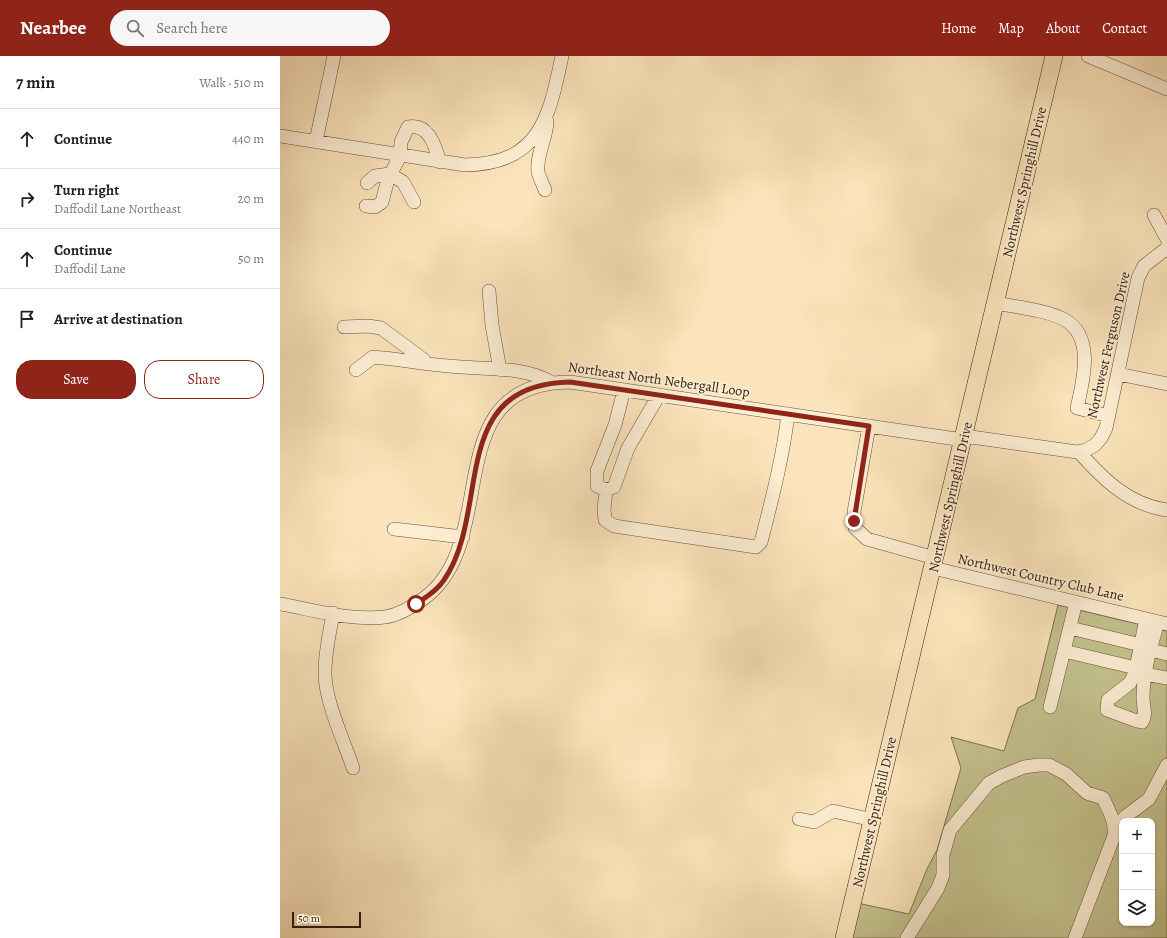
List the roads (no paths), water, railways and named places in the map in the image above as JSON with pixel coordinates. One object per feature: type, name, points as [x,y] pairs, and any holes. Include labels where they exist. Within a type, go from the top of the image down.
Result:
[{"type":"main road","name":"Northwest Springhill Drive","points":[[844,938],[1054,56]]},
{"type":"street","points":[[316,141],[334,56]]},
{"type":"street","points":[[280,136],[440,162],[477,165],[502,160],[523,148],[532,140],[547,117],[554,95],[562,56]]},
{"type":"street","points":[[1088,56],[1167,90]]},
{"type":"street","points":[[545,190],[538,172],[538,159],[547,131],[547,117]]},
{"type":"street","points":[[366,206],[375,207],[382,202],[390,174],[400,156],[401,142],[404,132],[408,127],[414,126],[425,130],[430,137],[440,162]]},
{"type":"street","points":[[367,183],[375,176],[390,174],[402,182],[414,202]]},
{"type":"street","points":[[1154,215],[1167,239]]},
{"type":"street","name":"Northwest Ferguson Drive","points":[[964,438],[1078,452],[1095,445],[1101,438],[1109,416],[1138,278],[1144,266],[1167,248]]},
{"type":"street","points":[[489,290],[492,325],[500,370]]},
{"type":"street","points":[[995,303],[1047,314],[1063,319],[1072,324],[1080,334],[1085,366],[1077,408],[1109,416]]},
{"type":"street","points":[[344,326],[368,326],[381,328],[427,362]]},
{"type":"street","points":[[356,370],[373,357],[427,362],[448,366],[532,373],[551,382]]},
{"type":"street","points":[[1118,374],[1167,384]]},
{"type":"street","name":"Northeast North Nebergall Loop","points":[[280,604],[333,614],[366,618],[386,617],[416,604],[432,593],[443,581],[453,562],[463,537],[478,454],[484,434],[492,420],[510,400],[519,393],[551,382],[570,382],[869,426],[964,438]]},
{"type":"street","points":[[624,390],[615,425],[597,471],[597,486],[606,490],[614,487],[628,448],[659,395]]},
{"type":"street","points":[[606,490],[604,509],[605,520],[614,526],[756,547],[761,542],[770,507],[784,447],[788,414]]},
{"type":"street","name":"Northwest Country Club Lane","points":[[869,426],[854,512],[854,521],[857,531],[867,539],[934,563],[1076,602],[1153,620]]},
{"type":"street","points":[[1078,452],[1102,479],[1127,496],[1149,508],[1166,510]]},
{"type":"street","points":[[394,529],[463,537]]},
{"type":"street","points":[[1050,707],[1076,602]]},
{"type":"street","points":[[333,614],[326,654],[326,686],[353,768]]},
{"type":"street","points":[[1141,671],[1153,620]]},
{"type":"street","points":[[1070,628],[1167,654]]},
{"type":"street","points":[[1064,651],[1167,678]]},
{"type":"street","points":[[907,938],[938,888],[943,875],[943,855],[950,830],[984,787],[995,779],[1024,767],[1039,764],[1053,766],[1066,774],[1087,793],[1103,798],[1113,819],[1115,828],[1114,836],[1075,938]]},
{"type":"street","points":[[1115,828],[1126,816],[1149,799],[1167,765]]},
{"type":"street","points":[[799,819],[814,822],[833,811],[873,820]]}]
